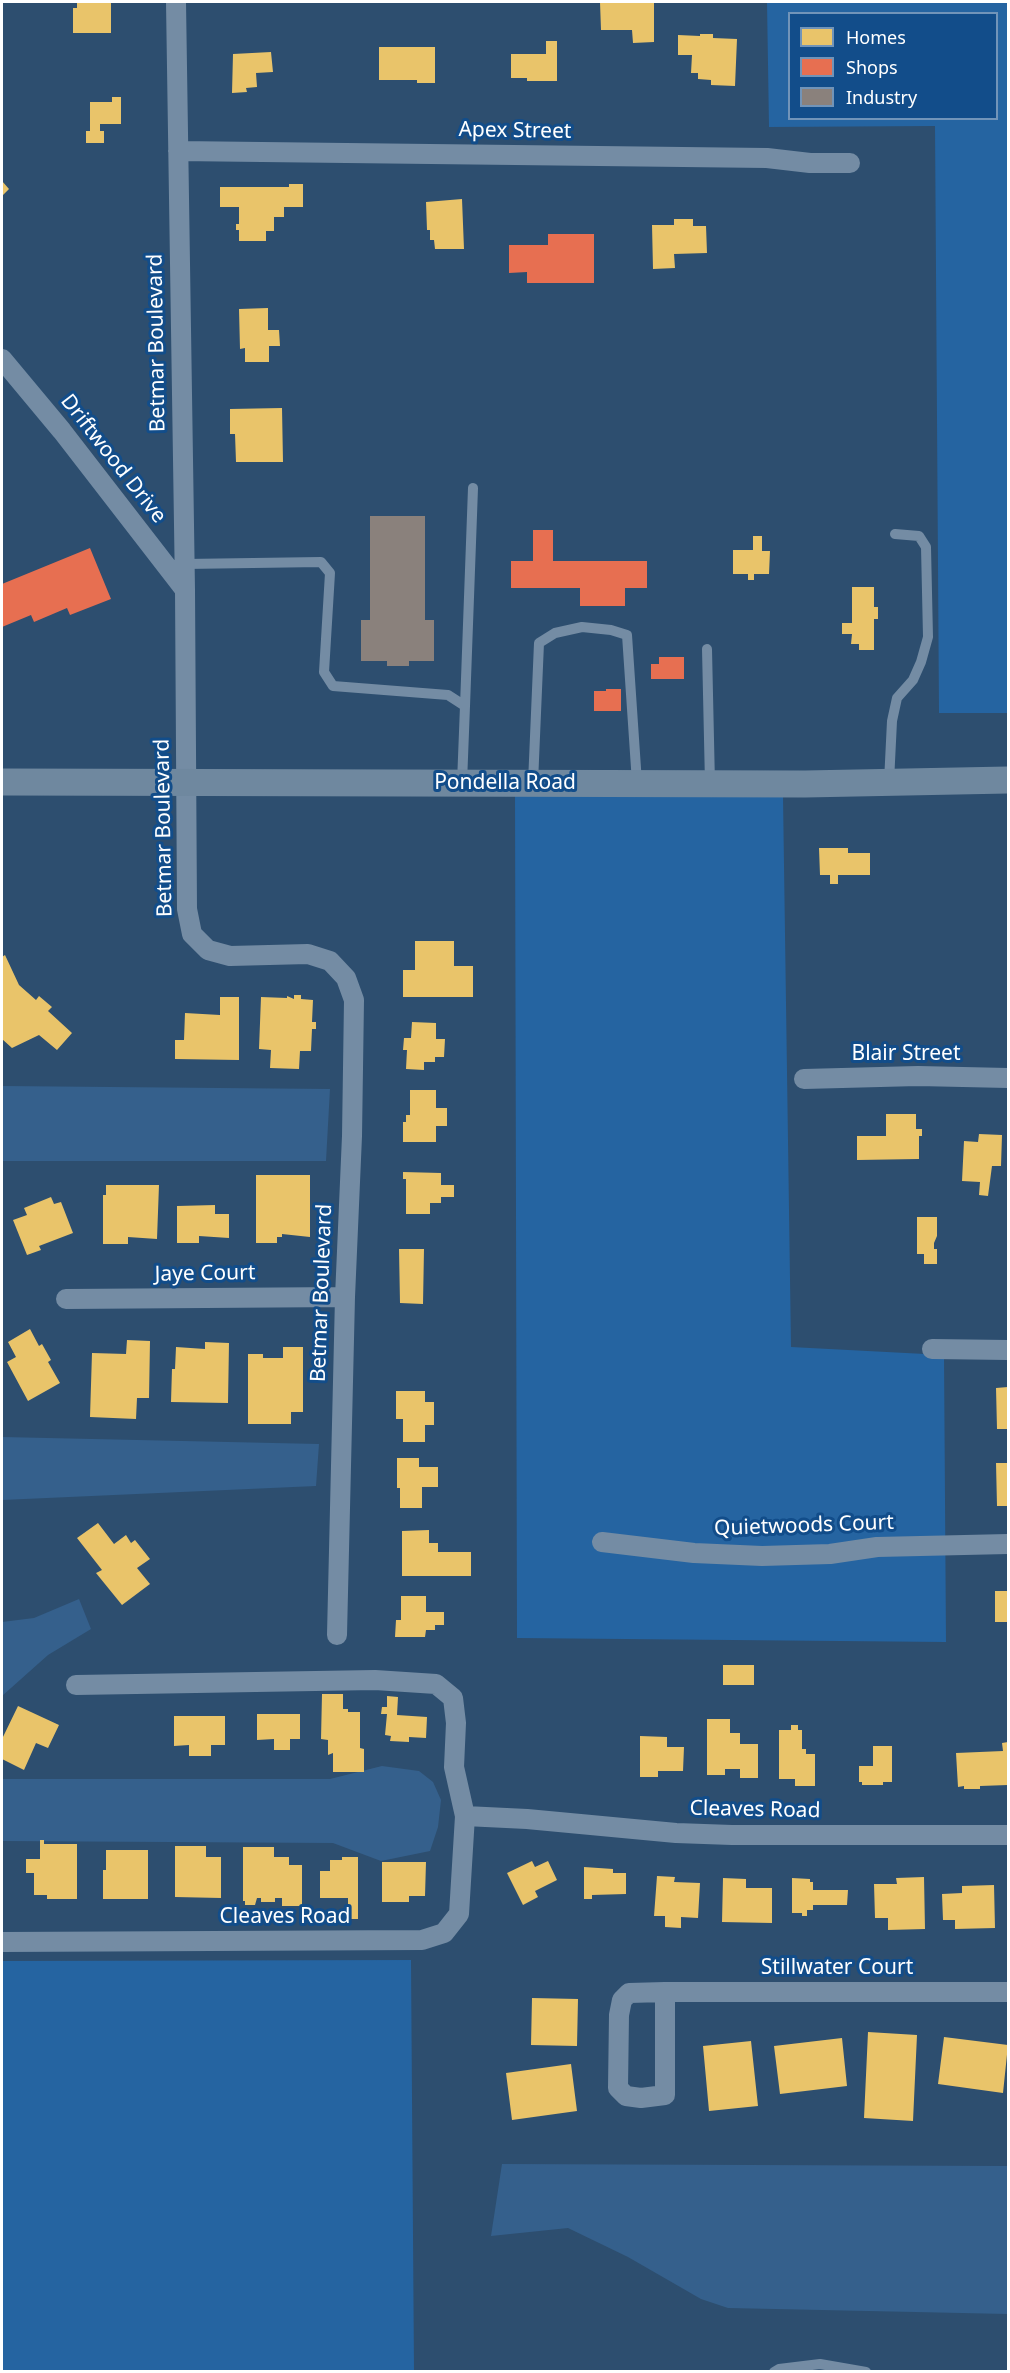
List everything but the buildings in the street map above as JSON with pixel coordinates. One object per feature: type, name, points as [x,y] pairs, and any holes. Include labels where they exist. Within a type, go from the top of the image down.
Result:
[{"type":"main road","name":"Pondella Road","points":[[2,782],[710,784],[1008,780]]},
{"type":"street","name":"Betmar Boulevard","points":[[176,2],[185,564],[187,909],[192,933],[208,950],[231,956],[308,954],[330,961],[346,978],[354,1000],[337,1635]]},
{"type":"street","name":"Apex Street","points":[[178,151],[768,158],[810,163],[850,164]]},
{"type":"street","name":"Driftwood Drive","points":[[2,359],[62,431],[185,590]]},
{"type":"street","name":"Blair Street","points":[[804,1079],[918,1076],[1008,1078]]},
{"type":"street","name":"Jaye Court","points":[[66,1299],[345,1297]]},
{"type":"street","points":[[932,1349],[1008,1350]]},
{"type":"street","name":"Quietwoods Court","points":[[602,1542],[694,1553],[762,1556],[830,1554],[877,1547],[1008,1544]]},
{"type":"street","name":"Cleaves Road","points":[[2,1942],[422,1940],[444,1933],[459,1914],[465,1816],[454,1767],[456,1723],[453,1698],[436,1684],[375,1680],[76,1685]]},
{"type":"street","name":"Cleaves Road","points":[[465,1816],[527,1819],[676,1833],[732,1835],[1008,1835]]},
{"type":"street","name":"Stillwater Court","points":[[665,1992],[665,2095],[640,2098],[626,2096],[618,2088],[619,2015],[622,2000],[629,1993],[665,1992],[1008,1992]]},
{"type":"lane","points":[[462,783],[473,488]]},
{"type":"lane","points":[[889,783],[892,721],[897,698],[914,680],[928,637],[926,547],[919,536],[895,534]]},
{"type":"lane","points":[[185,564],[321,562],[330,573],[324,672],[333,686],[448,695],[465,706]]},
{"type":"lane","points":[[533,783],[539,643],[555,633],[582,627],[611,630],[627,635],[637,784]]},
{"type":"lane","points":[[707,649],[710,784]]},
{"type":"lane","points":[[774,2372],[779,2369],[820,2364],[866,2372]]},
{"type":"shaded area","points":[[767,2],[1008,2],[1008,713],[939,713],[935,126],[769,127]]},
{"type":"shaded area","points":[[515,795],[783,796],[791,1347],[944,1355],[946,1642],[517,1638]]},
{"type":"shaded area","points":[[2,1086],[330,1089],[326,1161],[3,1161],[2,1167]]},
{"type":"shaded area","points":[[2,1437],[319,1444],[316,1486],[2,1500]]},
{"type":"shaded area","points":[[79,1599],[91,1629],[48,1655],[2,1696],[2,1622],[34,1618]]},
{"type":"shaded area","points":[[382,1766],[419,1771],[433,1782],[441,1800],[438,1827],[430,1851],[381,1861],[333,1843],[2,1841],[2,1779],[330,1779]]},
{"type":"shaded area","points":[[411,1960],[414,2371],[2,2371],[2,1961]]},
{"type":"shaded area","points":[[502,2164],[1008,2166],[1008,2314],[728,2308],[701,2299],[628,2257],[568,2228],[491,2236]]}]
